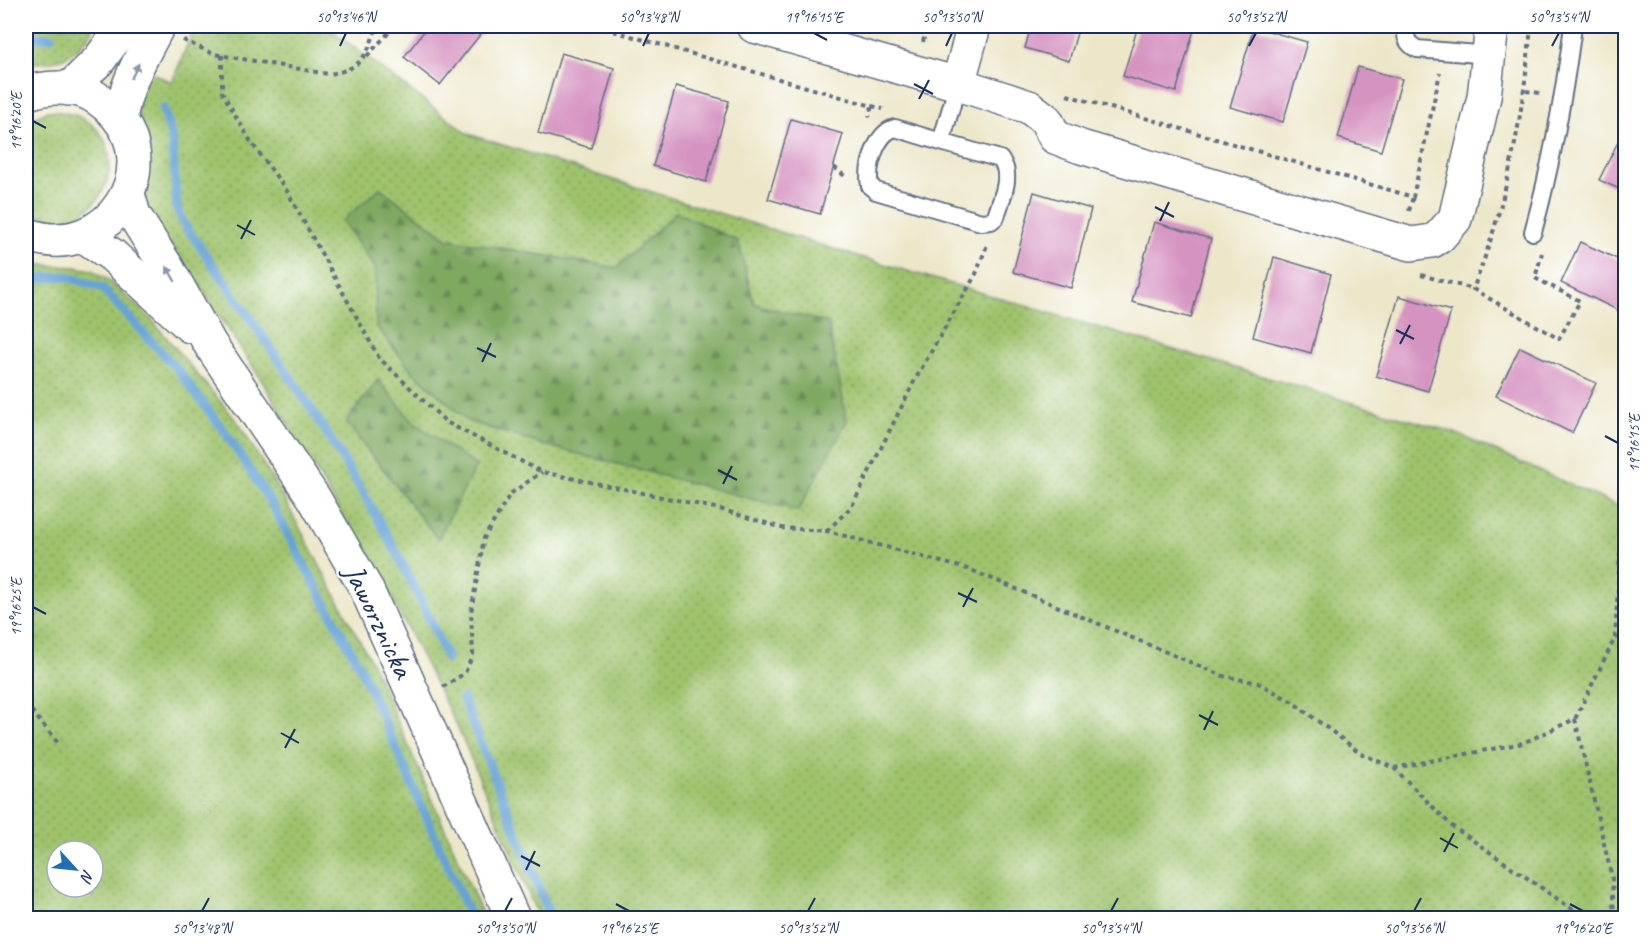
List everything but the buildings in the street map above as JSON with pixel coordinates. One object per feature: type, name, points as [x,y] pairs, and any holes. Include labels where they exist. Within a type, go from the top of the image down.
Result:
[{"type":"street","points":[[69,88],[99,60],[124,26]]},
{"type":"street","points":[[754,26],[958,84],[1029,108],[1046,120],[1055,137],[1081,147],[1411,244],[1421,244],[1440,237],[1455,219],[1484,97],[1491,40]]},
{"type":"street","points":[[958,84],[974,26]]},
{"type":"street","points":[[120,120],[123,99],[132,75],[170,32]]},
{"type":"street","points":[[26,92],[54,87],[69,88],[101,100],[125,128],[133,153],[133,177],[128,194],[120,209],[105,225],[84,236],[63,241],[37,238],[26,234]]},
{"type":"street","name":"Jaworznicka","points":[[128,194],[134,215],[168,269],[210,344],[314,498],[366,588],[513,918]]},
{"type":"street","name":"Jaworznicka","points":[[84,236],[112,255],[210,344]]},
{"type":"lane","points":[[1406,26],[1405,37],[1409,45],[1417,49],[1443,51],[1491,40]]},
{"type":"lane","points":[[1533,232],[1553,155],[1564,97],[1573,26]]},
{"type":"lane","points":[[941,142],[958,84]]},
{"type":"lane","points":[[895,128],[941,142],[1000,159],[1007,167],[996,217],[991,221],[981,222],[876,191],[870,186],[868,177],[881,136],[889,130],[895,128]]},
{"type":"path","points":[[366,56],[377,26]]},
{"type":"path","points":[[170,32],[222,55],[328,74],[341,72],[366,56],[381,44],[395,26]]},
{"type":"path","points":[[596,26],[872,106],[866,128]]},
{"type":"path","points":[[1062,94],[1413,197],[1437,94],[1443,51]]},
{"type":"path","points":[[222,55],[222,92],[250,142],[287,191],[379,358],[446,422],[542,472],[720,508],[782,528],[827,531],[971,570],[1223,676],[1258,683],[1291,701],[1362,754],[1394,768],[1452,826],[1585,918]]},
{"type":"path","points":[[834,167],[851,181],[854,170]]},
{"type":"path","points":[[827,531],[852,506],[916,378],[976,274],[986,251],[991,221]]},
{"type":"path","points":[[418,702],[465,673],[473,654],[471,612],[484,538],[510,494],[542,472]]},
{"type":"path","points":[[1394,768],[1523,743],[1575,719],[1615,638],[1620,553],[1626,539]]},
{"type":"path","points":[[1615,638],[1626,635]]},
{"type":"path","points":[[26,704],[58,743]]},
{"type":"path","points":[[1575,719],[1612,878],[1614,918]]},
{"type":"green space","points":[[26,26],[86,26],[93,30],[79,48],[65,57],[48,62],[26,63]]},
{"type":"green space","points":[[195,26],[326,26],[468,134],[830,248],[1455,433],[1618,506],[1625,493],[1625,918],[539,918],[458,728],[391,596],[259,376],[182,260],[142,210],[142,130],[137,110],[147,71],[172,82]],"holes":[[[380,188],[448,239],[617,268],[738,241],[754,304],[828,323],[544,445],[468,421],[412,371],[376,326]],[[378,380],[413,422],[475,466],[438,539],[346,422]]]},
{"type":"green space","points":[[48,111],[81,118],[101,134],[109,156],[108,179],[97,200],[79,214],[55,219],[26,209],[26,122]]},
{"type":"green space","points":[[380,188],[448,239],[617,268],[676,212],[738,241],[754,304],[828,323],[847,421],[798,511],[544,445],[468,421],[412,371],[376,325],[375,267],[342,221]]},
{"type":"green space","points":[[28,264],[92,270],[108,280],[150,318],[239,424],[282,495],[373,665],[484,918],[26,918],[26,266]]},
{"type":"green space","points":[[378,380],[413,422],[476,466],[438,539],[346,422]]},
{"type":"waterway","points":[[26,37],[51,37]]},
{"type":"waterway","points":[[163,108],[172,139],[177,209],[184,224],[257,327],[328,434],[392,545],[447,659]]},
{"type":"waterway","points":[[26,280],[65,276],[102,288],[178,370],[227,435],[271,503],[361,669],[471,918]]},
{"type":"waterway","points":[[463,699],[551,918]]}]
